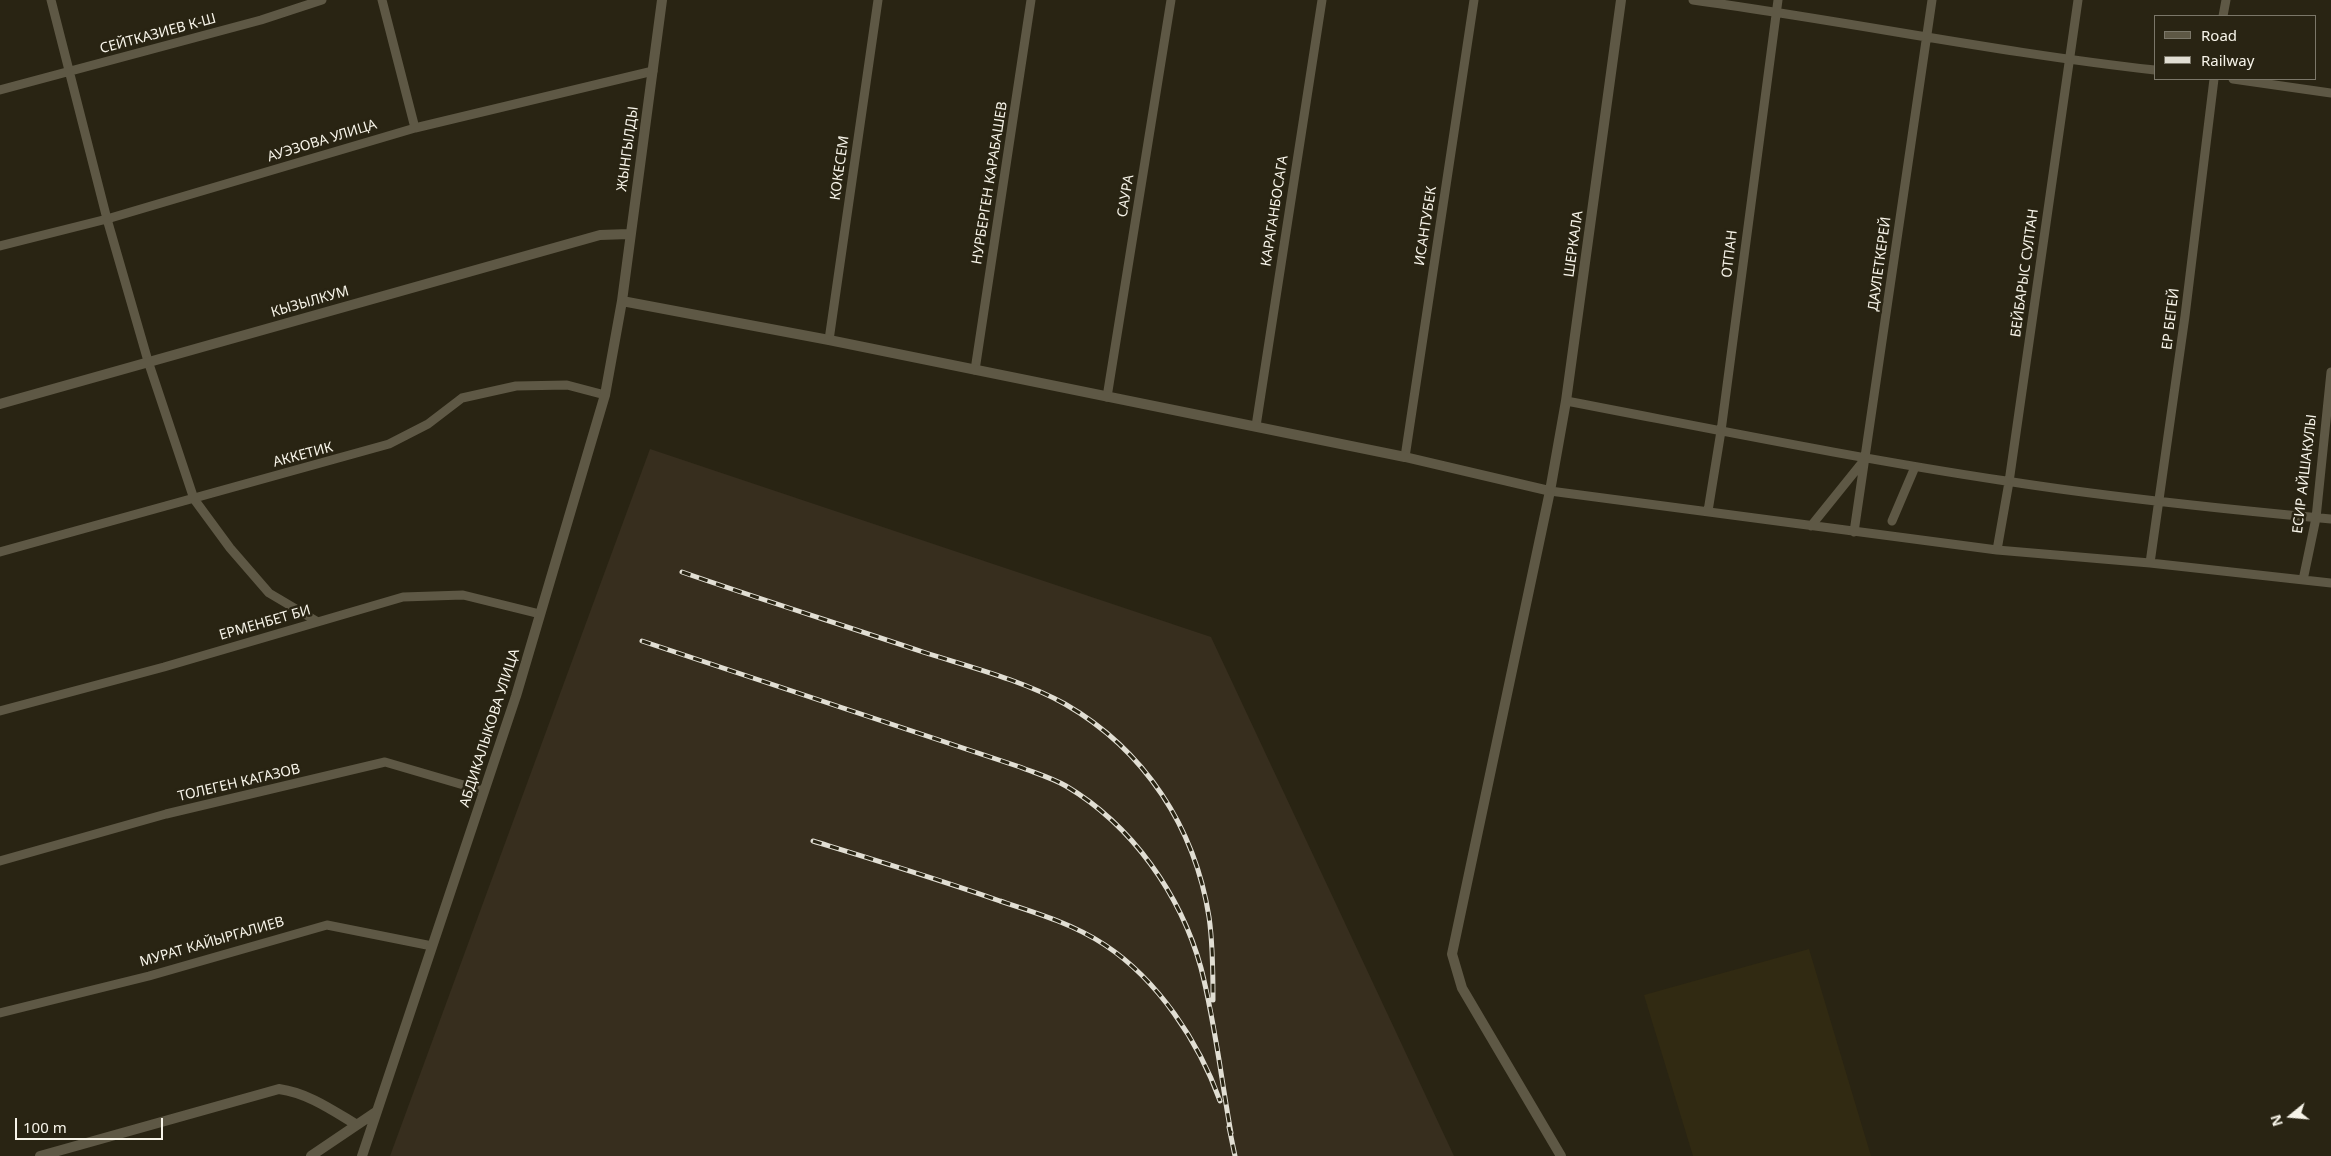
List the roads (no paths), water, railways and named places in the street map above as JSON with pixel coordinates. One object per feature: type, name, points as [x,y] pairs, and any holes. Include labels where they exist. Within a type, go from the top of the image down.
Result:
[{"type":"street","points":[[51,0],[107,219],[148,361],[194,500],[230,548],[269,593],[318,622]]},
{"type":"street","name":"СЕЙТКАЗИЕВ К-Ш","points":[[0,90],[261,20],[322,0]]},
{"type":"street","points":[[382,0],[415,128]]},
{"type":"street","name":"ЖЫНГЫЛДЫ","points":[[622,301],[662,0]]},
{"type":"street","name":"КОКЕСЕМ","points":[[829,340],[878,0]]},
{"type":"street","name":"НУРБЕРГЕН КАРАБАШЕВ","points":[[976,370],[1031,0]]},
{"type":"street","name":"САУРА","points":[[1107,397],[1171,0]]},
{"type":"street","name":"КАРАГАНБОСАГА","points":[[1256,426],[1322,0]]},
{"type":"street","name":"ИСАНТУБЕК","points":[[1405,457],[1474,0]]},
{"type":"street","name":"ШЕРКАЛА","points":[[1560,1156],[1462,988],[1452,954],[1550,490],[1566,401],[1621,0]]},
{"type":"street","points":[[1693,0],[2069,60],[2154,70]]},
{"type":"street","name":"ОТПАН","points":[[1708,511],[1721,431],[1778,0]]},
{"type":"street","name":"ДАУЛЕТКЕРЕЙ","points":[[1854,532],[1928,38],[1932,0]]},
{"type":"street","name":"БЕЙБАРЫС СУЛТАН","points":[[1997,550],[2009,482],[2078,0]]},
{"type":"street","points":[[2223,15],[2226,0]]},
{"type":"street","name":"АУЭЗОВА УЛИЦА","points":[[0,246],[107,219],[415,128],[653,71]]},
{"type":"street","name":"ЕР БЕГЕЙ","points":[[2150,562],[2160,502],[2214,80]]},
{"type":"street","points":[[2240,80],[2331,93]]},
{"type":"street","name":"КЫЗЫЛКУМ","points":[[0,404],[148,361],[600,236],[630,234]]},
{"type":"street","points":[[622,301],[829,340],[1256,426],[1550,490],[1997,550],[2150,562],[2331,582]]},
{"type":"street","name":"АБДИКАЛЫКОВА УЛИЦА","points":[[362,1156],[516,696],[605,395],[622,301]]},
{"type":"street","name":"ЕСИР АЙШАКУЛЫ","points":[[2303,580],[2316,518],[2331,372]]},
{"type":"street","name":"АККЕТИК","points":[[0,552],[194,500],[389,444],[428,424],[462,398],[516,386],[567,386],[605,395]]},
{"type":"street","points":[[1566,401],[1865,459],[2009,482],[2160,502],[2331,519]]},
{"type":"street","points":[[1811,526],[1865,459]]},
{"type":"street","points":[[1892,521],[1915,467]]},
{"type":"street","name":"ЕРМЕНБЕТ БИ","points":[[0,711],[164,667],[403,597],[463,595],[540,614]]},
{"type":"street","name":"ТОЛЕГЕН КАГАЗОВ","points":[[1,858],[166,814],[385,762],[484,791]]},
{"type":"street","name":"МУРАТ КАЙЫРГАЛИЕВ","points":[[0,1013],[149,976],[326,925],[432,946]]},
{"type":"street","points":[[40,1156],[279,1089],[295,1091],[358,1125]]},
{"type":"street","points":[[311,1156],[377,1111]]},
{"type":"railway","points":[[682,572],[1014,681],[1048,695],[1094,723],[1119,744],[1142,768],[1162,794],[1192,853],[1202,884],[1209,917],[1212,948],[1213,1000]]},
{"type":"railway","points":[[642,641],[1020,767],[1061,783],[1090,802],[1132,841],[1151,864],[1181,914],[1201,968],[1218,1050],[1231,1133]]},
{"type":"railway","points":[[813,841],[930,877],[1041,915],[1080,931],[1105,945],[1142,976],[1174,1014],[1201,1057],[1220,1101]]},
{"type":"railway","points":[[1229,1127],[1235,1156]]}]
